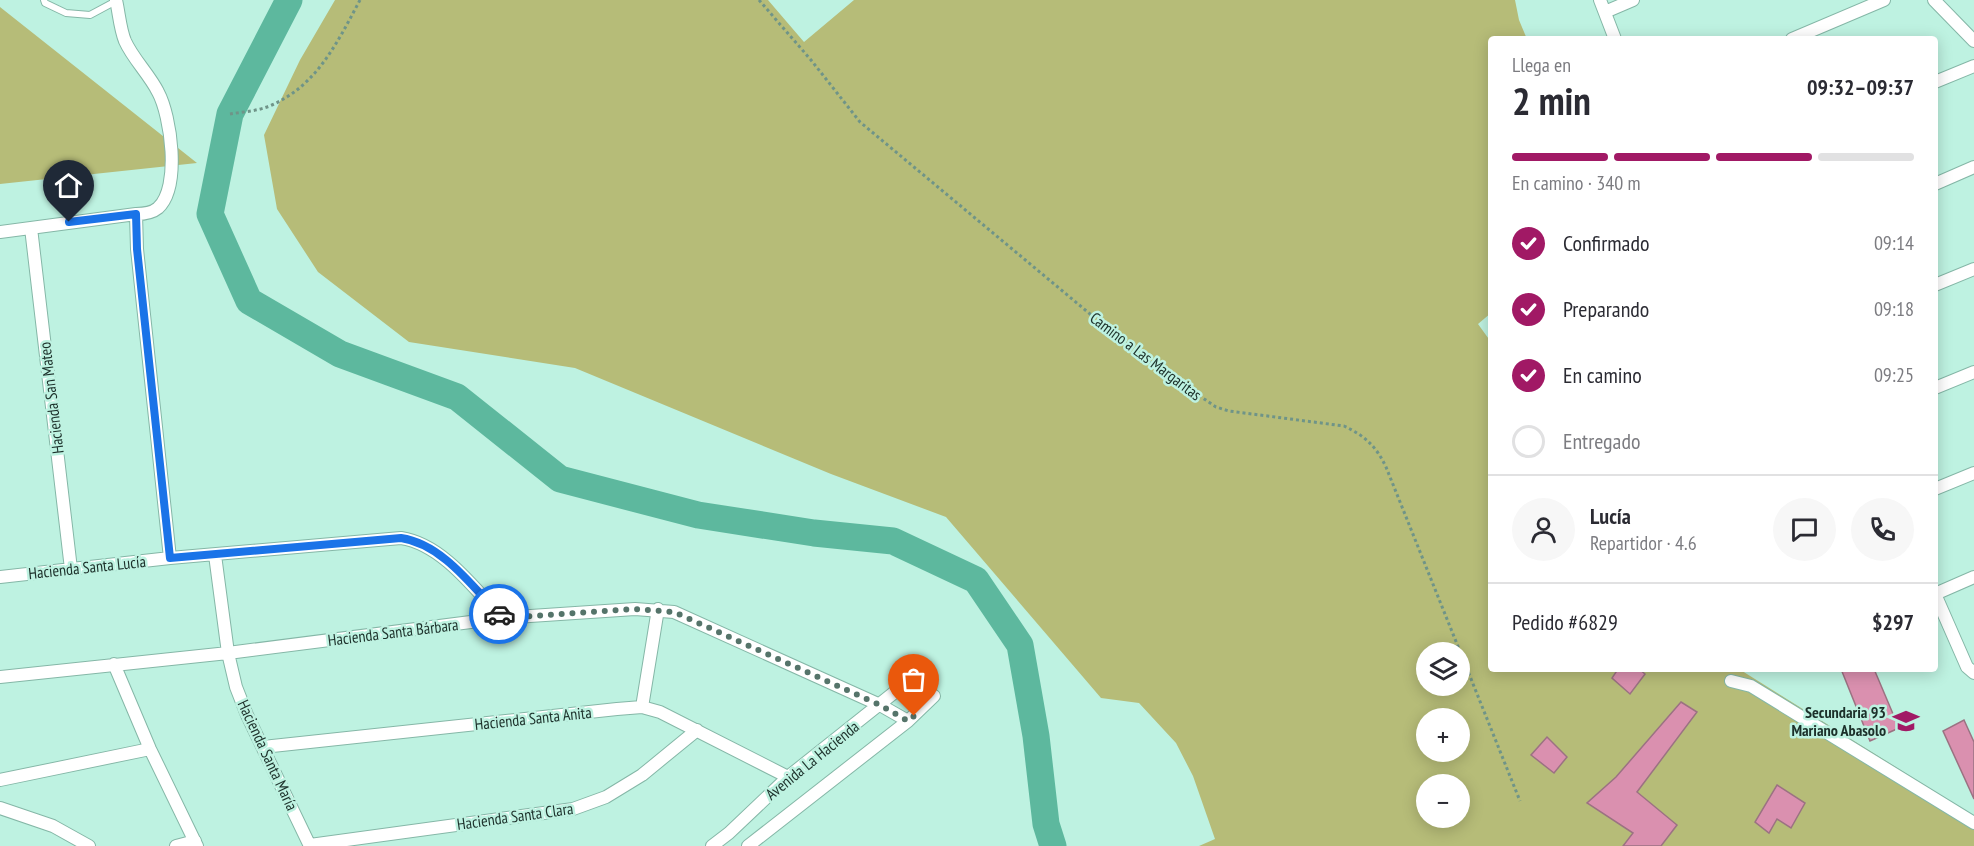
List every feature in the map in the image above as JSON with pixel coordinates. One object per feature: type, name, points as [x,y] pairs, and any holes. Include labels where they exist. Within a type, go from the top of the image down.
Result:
[{"type":"street","points":[[0,232],[146,213],[158,207],[168,190],[170,169],[168,120],[159,94],[125,40],[116,0]]},
{"type":"street","points":[[1614,36],[1602,6],[1633,0]]},
{"type":"street","points":[[1799,36],[1884,0]]},
{"type":"street","points":[[1934,0],[1974,40]]},
{"type":"street","points":[[1938,81],[1974,66]]},
{"type":"street","points":[[1938,183],[1974,167]]},
{"type":"street","points":[[136,214],[137,249],[170,558]]},
{"type":"street","name":"Hacienda San Mateo","points":[[31,228],[71,568]]},
{"type":"street","points":[[1938,284],[1974,269]]},
{"type":"street","points":[[1938,387],[1974,372]]},
{"type":"street","points":[[1938,488],[1974,473]]},
{"type":"street","name":"Hacienda Santa Lucía","points":[[0,577],[170,558],[401,538],[415,540],[428,546],[448,562],[502,618]]},
{"type":"street","name":"Hacienda Santa María","points":[[215,555],[228,653],[236,687],[247,715],[310,845]]},
{"type":"street","points":[[1938,593],[1974,578]]},
{"type":"street","points":[[1938,601],[1967,667],[1974,673]]},
{"type":"street","points":[[642,707],[658,609]]},
{"type":"street","name":"Hacienda Santa Bárbara","points":[[0,677],[228,653],[502,618],[658,609],[674,612],[880,705],[908,721]]},
{"type":"street","points":[[114,664],[150,749],[196,843],[176,846]]},
{"type":"street","name":"Avenida La Hacienda","points":[[712,846],[788,777],[915,676]]},
{"type":"street","points":[[1731,681],[1751,686],[1974,823]]},
{"type":"street","name":"Avenida La Hacienda","points":[[748,846],[908,721],[934,696]]},
{"type":"street","name":"Hacienda Santa Anita","points":[[263,747],[642,707],[660,712],[788,777]]},
{"type":"street","name":"Hacienda Santa Clara","points":[[310,845],[573,809],[606,797],[642,775],[697,730]]},
{"type":"street","points":[[0,780],[150,749]]},
{"type":"street","points":[[0,808],[53,826],[89,846]]},
{"type":"lane","points":[[44,0],[45,3],[66,13],[90,15],[116,0]]},
{"type":"path","points":[[230,114],[265,108],[289,96],[313,77],[331,54],[360,0]]},
{"type":"path","name":"Camino a Las Margaritas","points":[[759,0],[860,122],[1137,354],[1216,407],[1229,411],[1344,426],[1360,433],[1372,443],[1386,467],[1520,801]]},
{"type":"green space","points":[[335,0],[768,0],[804,42],[854,0],[1515,0],[1519,20],[1526,36],[1488,36],[1488,316],[1478,324],[1488,338],[1488,672],[1744,672],[1974,816],[1974,846],[1199,846],[1215,839],[1193,776],[1176,743],[1139,703],[1101,698],[946,517],[831,474],[575,368],[409,342],[318,272],[277,209],[264,135],[300,60]]},
{"type":"green space","points":[[0,7],[197,163],[0,184]]},
{"type":"building","points":[[1616,672],[1643,672],[1645,674],[1630,694],[1612,678]]},
{"type":"building","points":[[1842,672],[1875,672],[1899,728],[1870,741]]},
{"type":"building","points":[[1681,702],[1697,712],[1637,792],[1677,825],[1661,846],[1623,846],[1633,833],[1587,803],[1616,777]]},
{"type":"building","points":[[1964,720],[1974,742],[1974,799],[1943,731]]},
{"type":"building","points":[[1547,737],[1567,757],[1554,773],[1531,755]]},
{"type":"building","points":[[1777,785],[1805,803],[1791,828],[1777,819],[1769,833],[1755,822]]},
{"type":"waterway","points":[[289,0],[230,114],[210,214],[249,301],[340,354],[457,397],[560,479],[698,515],[814,533],[893,541],[976,580],[1020,645],[1036,736],[1046,824],[1053,846]]},
{"type":"way so far","points":[[499,614],[502,618],[635,609],[674,612],[880,705],[908,721],[914,716]]},
{"type":"place","name":"Secundaria 93 Mariano Abasolo","points":[[1906,721]]},
{"type":"route","points":[[69,222],[136,214],[137,249],[170,558],[401,538],[415,540],[428,546],[448,562],[499,614]]}]
